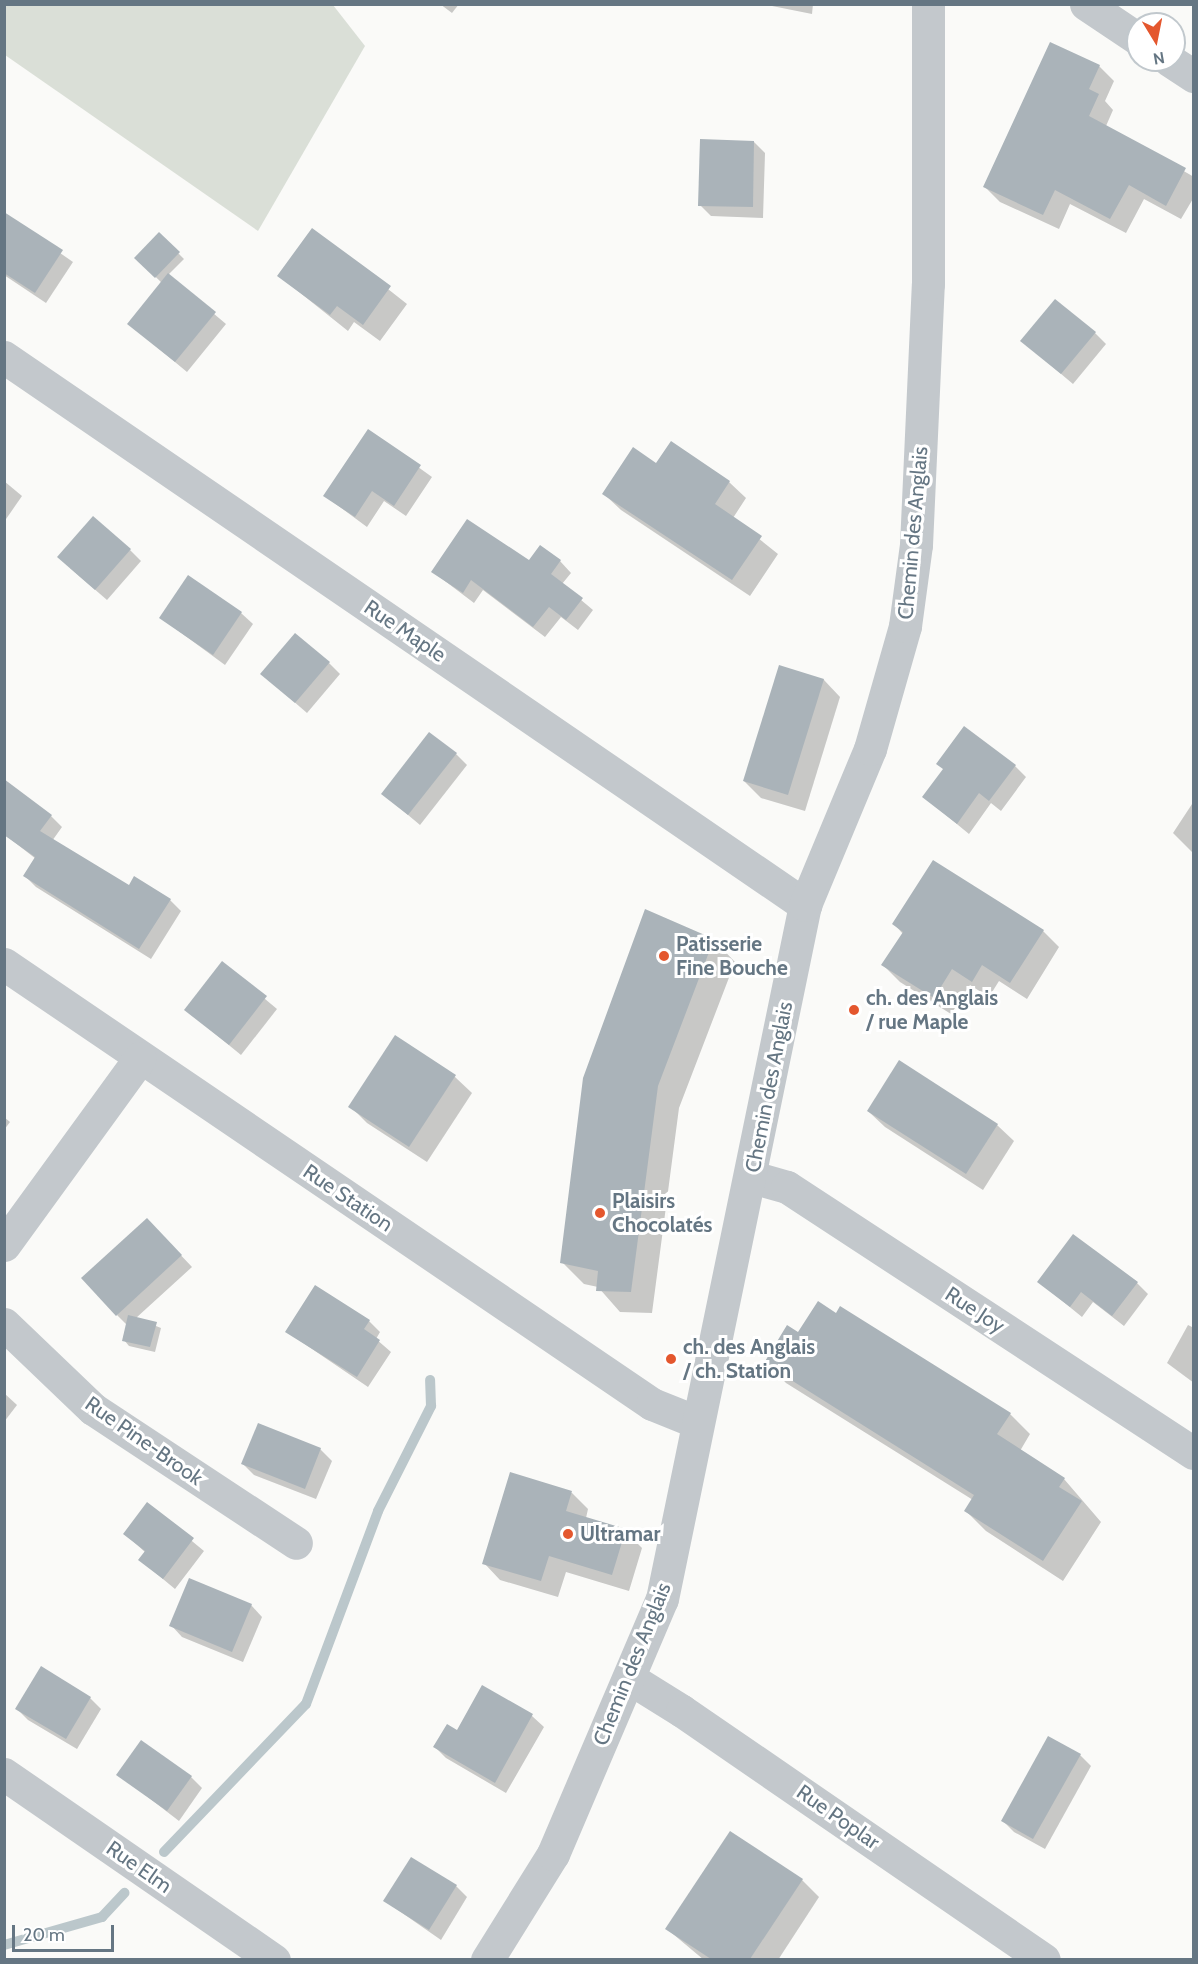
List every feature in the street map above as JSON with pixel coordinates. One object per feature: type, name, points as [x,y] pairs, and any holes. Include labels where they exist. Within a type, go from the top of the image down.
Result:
[{"type":"street","name":"Chemin des Anglais","points":[[487,1959],[553,1854],[662,1599],[697,1422],[752,1177],[805,905],[870,749],[907,615],[916,545],[928,284],[928,4]]},
{"type":"street","points":[[1086,4],[1126,31]]},
{"type":"street","name":"Rue Maple","points":[[4,357],[805,905]]},
{"type":"street","name":"Rue Station","points":[[4,964],[652,1404],[697,1422]]},
{"type":"street","points":[[4,1245],[140,1058]]},
{"type":"street","name":"Rue Joy","points":[[752,1177],[788,1187],[1194,1453]]},
{"type":"street","name":"Rue Pine-Brook","points":[[4,1324],[93,1409],[296,1543]]},
{"type":"street","name":"Rue Poplar","points":[[629,1678],[682,1711],[1044,1959]]},
{"type":"street","name":"Rue Elm","points":[[4,1774],[274,1959]]},
{"type":"shaded area","points":[[5,4],[333,5],[365,46],[258,231],[5,55]]},
{"type":"building","points":[[1050,42],[1100,65],[1089,89],[1099,94],[1089,116],[1186,168],[1166,206],[1129,185],[1110,219],[1055,190],[1043,215],[983,187]]},
{"type":"building","points":[[700,139],[754,141],[753,207],[698,206]]},
{"type":"building","points":[[4,212],[63,250],[35,293],[4,273]]},
{"type":"building","points":[[312,228],[391,286],[363,325],[337,306],[330,315],[277,276]]},
{"type":"building","points":[[159,232],[180,252],[155,278],[134,258]]},
{"type":"building","points":[[168,273],[216,312],[175,362],[127,324]]},
{"type":"building","points":[[1055,299],[1096,332],[1061,374],[1020,341]]},
{"type":"building","points":[[368,429],[421,465],[394,506],[372,491],[355,517],[323,496]]},
{"type":"building","points":[[671,441],[730,481],[715,504],[762,536],[732,580],[602,494],[633,447],[656,463]]},
{"type":"building","points":[[93,516],[131,549],[95,590],[57,557]]},
{"type":"building","points":[[467,519],[529,560],[540,545],[561,560],[551,574],[583,598],[566,620],[549,607],[533,627],[471,580],[463,593],[431,572]]},
{"type":"building","points":[[188,575],[242,612],[213,655],[159,618]]},
{"type":"building","points":[[295,633],[330,662],[295,703],[260,674]]},
{"type":"building","points":[[779,665],[824,679],[788,795],[743,781]]},
{"type":"building","points":[[964,726],[1016,765],[989,801],[979,793],[957,824],[922,797],[943,769],[936,764]]},
{"type":"building","points":[[429,732],[457,753],[408,815],[381,794]]},
{"type":"building","points":[[4,779],[52,815],[40,831],[129,885],[134,876],[171,899],[139,949],[23,876],[35,857],[4,835]]},
{"type":"building","points":[[933,860],[1044,930],[1010,983],[982,965],[972,982],[952,969],[934,998],[881,965],[903,932],[892,924]]},
{"type":"building","points":[[645,909],[714,939],[658,1086],[631,1292],[596,1291],[598,1271],[560,1263],[583,1078]]},
{"type":"building","points":[[222,961],[267,996],[229,1045],[184,1010]]},
{"type":"building","points":[[395,1035],[456,1075],[409,1147],[348,1107]]},
{"type":"building","points":[[899,1060],[998,1124],[966,1174],[867,1111]]},
{"type":"building","points":[[147,1218],[182,1255],[116,1316],[81,1278]]},
{"type":"building","points":[[1073,1234],[1138,1282],[1112,1316],[1081,1292],[1070,1307],[1037,1282]]},
{"type":"building","points":[[315,1285],[370,1320],[364,1329],[380,1340],[357,1377],[285,1332]]},
{"type":"building","points":[[818,1301],[836,1313],[840,1306],[1011,1413],[997,1434],[1065,1478],[1059,1487],[1082,1501],[1043,1561],[964,1511],[974,1495],[764,1363],[787,1325],[798,1332]]},
{"type":"building","points":[[128,1315],[157,1322],[150,1347],[122,1341]]},
{"type":"building","points":[[258,1423],[321,1448],[305,1489],[241,1464]]},
{"type":"building","points":[[510,1472],[572,1491],[566,1511],[626,1529],[612,1575],[549,1556],[541,1581],[482,1564]]},
{"type":"building","points":[[147,1502],[194,1538],[163,1579],[138,1560],[145,1551],[123,1534]]},
{"type":"building","points":[[189,1578],[252,1604],[232,1652],[169,1626]]},
{"type":"building","points":[[41,1666],[91,1697],[66,1739],[15,1709]]},
{"type":"building","points":[[482,1685],[533,1714],[495,1783],[433,1747],[447,1724],[457,1730]]},
{"type":"building","points":[[1048,1736],[1081,1754],[1033,1839],[1001,1821]]},
{"type":"building","points":[[141,1740],[192,1776],[167,1811],[116,1775]]},
{"type":"building","points":[[730,1831],[803,1879],[750,1959],[711,1959],[665,1929]]},
{"type":"building","points":[[411,1857],[457,1885],[429,1930],[383,1901]]},
{"type":"waterway","points":[[164,1852],[306,1704],[378,1511],[431,1406],[430,1380]]},
{"type":"waterway","points":[[4,1945],[102,1917],[124,1893]]},
{"type":"place","name":"Patisserie Fine Bouche","points":[[664,956]]},
{"type":"place","name":"ch. des Anglais / rue Maple","points":[[854,1010]]},
{"type":"place","name":"Plaisirs Chocolatés","points":[[600,1213]]},
{"type":"place","name":"ch. des Anglais / ch. Station","points":[[671,1359]]},
{"type":"place","name":"Ultramar","points":[[568,1534]]}]
